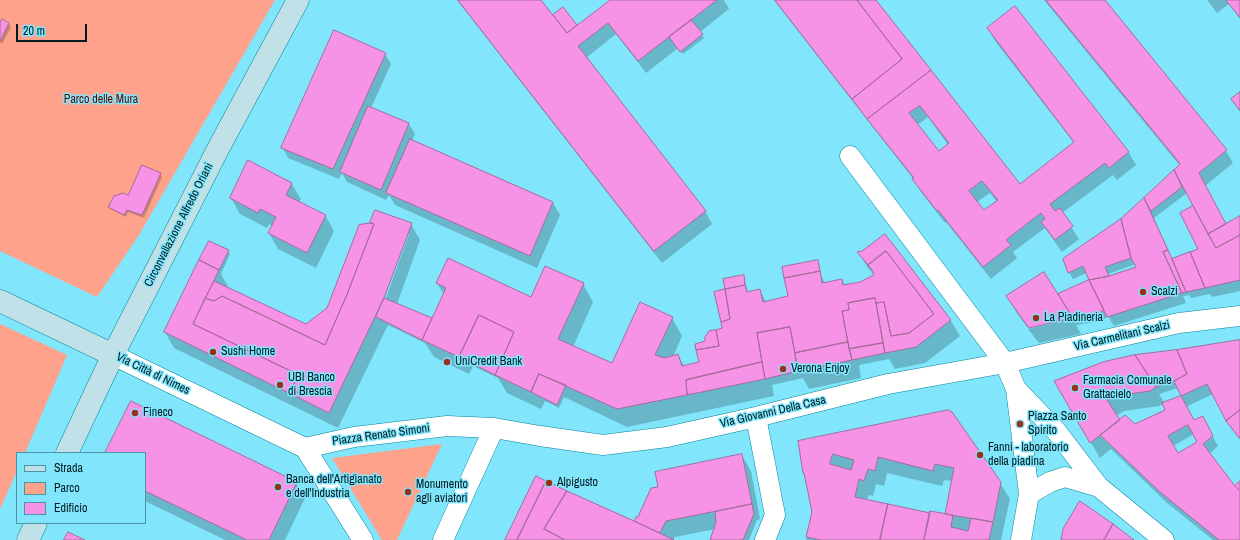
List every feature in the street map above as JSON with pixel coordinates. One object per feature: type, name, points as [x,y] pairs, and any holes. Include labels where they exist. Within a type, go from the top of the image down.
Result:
[{"type":"street","name":"Circonvallazione Alfredo Oriani","points":[[67,452],[113,355],[218,149],[298,0]]},
{"type":"street","points":[[850,156],[1005,363],[1016,389],[1029,494],[1020,540]]},
{"type":"street","name":"Via Città di Nimes","points":[[0,301],[305,448]]},
{"type":"street","name":"Via Carmelitani Scalzi","points":[[1005,363],[1178,323],[1240,316]]},
{"type":"street","name":"Via Giovanni Della Casa","points":[[540,436],[603,445],[667,437],[756,417],[888,384],[1005,363]]},
{"type":"street","points":[[1016,389],[1057,432],[1100,487],[1164,540]]},
{"type":"street","points":[[756,417],[775,515],[765,540]]},
{"type":"street","name":"Piazza Renato Simoni","points":[[305,448],[354,437],[447,426],[494,428],[540,436]]},
{"type":"street","points":[[443,540],[494,428]]},
{"type":"street","points":[[305,448],[363,540]]},
{"type":"street","points":[[1029,494],[1050,482],[1065,477],[1100,487]]},
{"type":"street","points":[[28,540],[36,524]]},
{"type":"green space","name":"Parco delle Mura","points":[[0,0],[275,0],[139,235],[97,297],[0,251]]},
{"type":"green space","points":[[0,324],[67,355],[25,452],[16,452],[16,473],[0,509]]},
{"type":"green space","points":[[442,444],[397,540],[382,540],[332,458]]},
{"type":"building","points":[[458,0],[541,0],[567,33],[610,0],[717,0],[638,61],[608,23],[578,46],[706,211],[654,251]]},
{"type":"building","points":[[775,0],[857,0],[902,59],[852,99]]},
{"type":"building","points":[[857,0],[876,0],[931,70],[867,119],[852,99],[902,59]]},
{"type":"building","points":[[1046,0],[1105,0],[1227,150],[1199,173],[1226,224],[1208,234],[1174,170],[1180,164]]},
{"type":"building","points":[[1226,0],[1240,0],[1240,17]]},
{"type":"building","points":[[1015,6],[1129,152],[1109,168],[1105,163],[1050,204],[1055,211],[1060,208],[1073,226],[1055,240],[1041,222],[1045,219],[1041,213],[1006,240],[1011,245],[983,267],[938,210],[937,211],[912,179],[914,178],[867,119],[931,70],[1020,184],[1074,142],[987,28]],"holes":[[[920,106],[949,143],[939,151],[909,113]],[[982,181],[998,200],[984,210],[969,191]]]},
{"type":"building","points":[[563,7],[577,25],[567,33],[553,15]]},
{"type":"building","points":[[2,19],[9,23],[0,41],[0,23]]},
{"type":"building","points":[[691,20],[703,34],[680,52],[669,37]]},
{"type":"building","points":[[334,30],[386,53],[333,169],[281,148]]},
{"type":"building","points":[[1240,92],[1240,111],[1231,99]]},
{"type":"building","points":[[368,106],[409,123],[381,190],[340,172]]},
{"type":"building","points":[[410,139],[553,202],[530,256],[386,193]]},
{"type":"building","points":[[248,160],[292,183],[286,195],[326,215],[307,253],[268,233],[276,217],[260,209],[258,213],[230,198]]},
{"type":"building","points":[[142,165],[161,173],[142,215],[127,210],[124,215],[108,207],[114,196],[123,193],[128,195]]},
{"type":"building","points":[[1174,170],[1182,187],[1151,211],[1144,198]]},
{"type":"building","points":[[1144,198],[1168,250],[1163,252],[1182,293],[1107,317],[1089,280],[1109,276],[1136,267],[1131,258],[1121,219]]},
{"type":"building","points":[[1193,206],[1216,248],[1240,235],[1240,280],[1205,288],[1190,252],[1198,249],[1180,213]]},
{"type":"building","points":[[375,210],[412,223],[384,298],[329,413],[299,398],[301,394],[291,389],[299,375],[193,324],[205,298],[214,301],[222,296],[325,345],[346,297],[374,224],[370,223]]},
{"type":"building","points":[[1240,216],[1240,235],[1216,248],[1208,234]]},
{"type":"building","points":[[1121,219],[1131,258],[1105,267],[1109,276],[1089,280],[1083,266],[1068,273],[1063,259]]},
{"type":"building","points":[[370,223],[374,224],[346,297],[325,345],[222,296],[214,301],[205,298],[214,281],[306,324],[327,308],[359,225]]},
{"type":"building","points":[[885,234],[951,320],[916,347],[885,353],[876,303],[884,302],[891,336],[909,333],[934,314],[886,251],[868,265],[857,252],[862,251]]},
{"type":"building","points":[[209,241],[229,250],[219,270],[199,260]]},
{"type":"building","points":[[1168,250],[1186,292],[1182,293],[1163,252]]},
{"type":"building","points":[[886,251],[934,314],[909,333],[891,336],[884,302],[876,303],[875,298],[848,303],[849,310],[842,311],[848,342],[795,353],[790,327],[757,333],[762,362],[686,380],[687,395],[617,409],[539,374],[531,392],[495,375],[514,332],[479,315],[459,357],[422,340],[446,288],[436,283],[448,258],[531,297],[545,266],[584,283],[558,339],[612,363],[640,302],[673,317],[655,355],[665,358],[678,354],[682,366],[699,362],[696,350],[719,346],[716,330],[722,328],[721,322],[730,319],[725,289],[745,285],[747,292],[760,289],[763,302],[788,296],[784,278],[820,271],[822,283],[842,279],[843,285],[860,282],[874,275],[868,265]]},
{"type":"building","points":[[1190,252],[1205,288],[1186,292],[1172,259]]},
{"type":"building","points":[[199,260],[219,270],[193,324],[299,375],[291,389],[301,394],[299,398],[164,332]]},
{"type":"building","points":[[818,260],[820,271],[784,278],[782,267]]},
{"type":"building","points":[[1044,272],[1073,318],[1029,328],[1006,296]]},
{"type":"building","points":[[744,275],[745,285],[725,289],[723,279]]},
{"type":"building","points":[[1089,280],[1104,310],[1098,314],[1073,318],[1058,294]]},
{"type":"building","points":[[725,289],[730,319],[721,322],[714,292]]},
{"type":"building","points":[[384,298],[432,318],[422,340],[376,317]]},
{"type":"building","points":[[875,298],[883,343],[849,349],[842,311],[849,310],[848,303]]},
{"type":"building","points":[[479,315],[514,332],[495,375],[459,357]]},
{"type":"building","points":[[790,327],[798,371],[765,379],[757,333]]},
{"type":"building","points":[[716,330],[719,346],[696,350],[695,344],[705,341],[705,337],[709,331]]},
{"type":"building","points":[[1240,340],[1240,410],[1226,421],[1207,384],[1181,396],[1174,381],[1187,374],[1177,350]]},
{"type":"building","points":[[848,342],[852,360],[798,371],[795,353]]},
{"type":"building","points":[[883,343],[885,353],[852,360],[849,349]]},
{"type":"building","points":[[1177,350],[1187,374],[1174,381],[1156,387],[1135,355]]},
{"type":"building","points":[[1135,355],[1156,387],[1150,391],[1114,396],[1107,400],[1120,420],[1090,443],[1054,381],[1103,362]]},
{"type":"building","points":[[762,362],[765,379],[687,395],[686,380]]},
{"type":"building","points":[[539,374],[566,385],[557,405],[531,392]]},
{"type":"building","points":[[1181,396],[1194,420],[1203,416],[1213,436],[1203,444],[1240,491],[1240,540],[1219,540],[1160,492],[1100,435],[1125,415],[1135,424],[1165,410],[1162,403]],"holes":[[[1188,425],[1197,442],[1178,453],[1168,436]]]},
{"type":"building","points":[[131,401],[297,482],[269,540],[247,540],[146,491],[146,452],[106,452]]},
{"type":"building","points":[[948,410],[952,412],[1001,482],[993,522],[945,514],[954,468],[935,464],[933,471],[878,457],[875,471],[868,469],[864,481],[859,479],[855,497],[888,504],[880,540],[821,540],[806,537],[812,512],[803,473],[798,441]],"holes":[[[833,454],[854,460],[851,470],[830,464]]]},
{"type":"building","points":[[1240,410],[1240,439],[1226,421]]},
{"type":"building","points":[[742,454],[752,504],[666,521],[660,533],[634,521],[636,517],[638,517],[651,488],[658,487],[655,472]]},
{"type":"building","points":[[536,476],[546,481],[517,540],[505,540]]},
{"type":"building","points":[[546,481],[567,491],[544,529],[563,539],[517,540]]},
{"type":"building","points":[[1240,481],[1240,491],[1235,486]]},
{"type":"building","points":[[567,491],[674,540],[565,540],[544,529]]},
{"type":"building","points":[[1080,501],[1113,524],[1104,540],[1061,540],[1063,529]]},
{"type":"building","points":[[752,504],[754,514],[743,540],[710,540],[716,522],[715,512]]},
{"type":"building","points":[[888,504],[930,513],[924,540],[880,540]]},
{"type":"building","points":[[930,511],[953,515],[951,527],[968,531],[971,518],[993,522],[989,540],[924,540]]},
{"type":"building","points":[[1113,524],[1134,540],[1104,540]]},
{"type":"building","points":[[68,532],[85,540],[64,540]]},
{"type":"place","name":"Scalzi","points":[[1143,292]]},
{"type":"place","name":"La Piadineria","points":[[1036,318]]},
{"type":"place","name":"Sushi Home","points":[[213,352]]},
{"type":"place","name":"UniCredit Bank","points":[[447,362]]},
{"type":"place","name":"Verona Enjoy","points":[[783,369]]},
{"type":"place","name":"UBI Banco di Brescia","points":[[280,385]]},
{"type":"place","name":"Farmacia Comunale Grattacielo","points":[[1075,388]]},
{"type":"place","name":"Fineco","points":[[135,413]]},
{"type":"place","name":"Piazza Santo Spirito","points":[[1020,424]]},
{"type":"place","name":"Fanni - laboratorio della piadina","points":[[980,455]]},
{"type":"place","name":"Alpigusto","points":[[549,483]]},
{"type":"place","name":"Banca dell'Artigianato e dell'Industria","points":[[278,487]]},
{"type":"place","name":"Monumento agli aviatori","points":[[408,492]]}]
